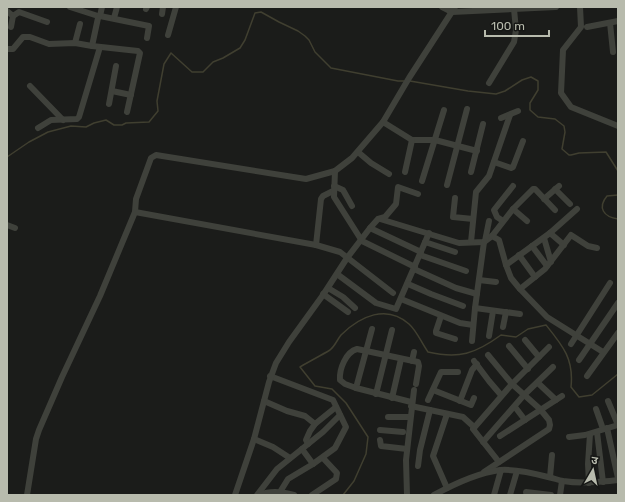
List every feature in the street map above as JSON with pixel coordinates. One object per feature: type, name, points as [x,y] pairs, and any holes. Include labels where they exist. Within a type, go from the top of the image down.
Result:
[{"type":"street","points":[[70,7],[99,16],[149,26],[147,38]]},
{"type":"street","points":[[92,46],[102,7]]},
{"type":"street","points":[[114,18],[117,7]]},
{"type":"street","points":[[162,14],[163,7]]},
{"type":"street","points":[[168,35],[176,7]]},
{"type":"street","points":[[442,7],[453,9],[556,7]]},
{"type":"street","points":[[580,7],[581,27],[563,50],[561,93],[572,107],[618,126]]},
{"type":"street","points":[[27,495],[36,439],[39,430],[100,296],[136,212],[136,198],[151,158],[156,155],[306,179],[335,172],[358,152],[383,122],[453,9]]},
{"type":"street","points":[[489,83],[514,42],[516,30],[514,9]]},
{"type":"street","points":[[7,11],[13,16]]},
{"type":"street","points":[[11,27],[13,16],[19,12],[46,22]]},
{"type":"street","points":[[587,27],[618,21]]},
{"type":"street","points":[[610,23],[613,52]]},
{"type":"street","points":[[75,43],[80,24]]},
{"type":"street","points":[[7,49],[13,49],[23,37],[30,37],[49,44],[75,43],[139,52],[127,112]]},
{"type":"street","points":[[38,128],[48,122],[77,119],[79,117],[100,47]]},
{"type":"street","points":[[109,104],[116,66]]},
{"type":"street","points":[[30,86],[63,120]]},
{"type":"street","points":[[112,91],[131,95]]},
{"type":"street","points":[[447,185],[467,109]]},
{"type":"street","points":[[422,181],[444,110]]},
{"type":"street","points":[[501,118],[518,111]]},
{"type":"street","points":[[471,242],[476,192],[489,176],[510,115]]},
{"type":"street","points":[[383,122],[412,140],[435,140],[477,151]]},
{"type":"street","points":[[471,172],[483,124]]},
{"type":"street","points":[[405,172],[412,140]]},
{"type":"street","points":[[494,162],[508,167],[513,167],[523,141]]},
{"type":"street","points":[[358,152],[371,163],[389,174]]},
{"type":"street","points":[[335,172],[333,189],[334,197],[362,241],[456,288],[477,294]]},
{"type":"street","points":[[503,221],[497,217],[494,210],[513,186]]},
{"type":"street","points":[[235,495],[254,438],[270,376],[276,363],[347,258],[378,219],[385,217],[396,204],[398,187],[418,194]]},
{"type":"street","points":[[544,199],[557,188],[570,204]]},
{"type":"street","points":[[316,245],[321,199],[323,196],[333,189],[343,190],[352,206]]},
{"type":"street","points":[[378,219],[459,243],[485,241],[492,236],[513,209],[533,189],[535,189],[555,210]]},
{"type":"street","points":[[455,198],[453,217],[473,219]]},
{"type":"street","points":[[513,209],[527,221]]},
{"type":"street","points":[[506,265],[544,238],[577,209]]},
{"type":"street","points":[[136,212],[316,245],[340,252],[393,293]]},
{"type":"street","points":[[472,341],[475,308],[489,221]]},
{"type":"street","points":[[7,225],[15,228]]},
{"type":"street","points":[[370,228],[420,254],[466,271]]},
{"type":"street","points":[[337,274],[378,304],[396,309],[429,233]]},
{"type":"street","points":[[550,233],[564,245]]},
{"type":"street","points":[[520,289],[549,264],[571,235],[588,246],[597,248]]},
{"type":"street","points":[[492,236],[499,240],[511,278],[547,317],[604,352]]},
{"type":"street","points":[[544,238],[549,264]]},
{"type":"street","points":[[426,242],[455,252]]},
{"type":"street","points":[[532,246],[549,264]]},
{"type":"street","points":[[519,255],[535,277]]},
{"type":"street","points":[[479,280],[496,282]]},
{"type":"street","points":[[571,344],[610,283]]},
{"type":"street","points":[[408,284],[463,306]]},
{"type":"street","points":[[328,288],[343,297],[355,308]]},
{"type":"street","points":[[324,294],[348,312]]},
{"type":"street","points":[[401,300],[460,323],[473,325]]},
{"type":"street","points":[[579,360],[618,303]]},
{"type":"street","points":[[475,308],[520,314]]},
{"type":"street","points":[[489,336],[493,310]]},
{"type":"street","points":[[503,328],[506,312]]},
{"type":"street","points":[[441,316],[436,333],[455,339]]},
{"type":"street","points":[[356,388],[372,329]]},
{"type":"street","points":[[376,394],[392,330]]},
{"type":"street","points":[[587,376],[618,333]]},
{"type":"street","points":[[525,340],[539,357]]},
{"type":"street","points":[[509,346],[528,369]]},
{"type":"street","points":[[474,427],[501,395],[549,347]]},
{"type":"street","points":[[407,495],[407,449],[405,433],[410,417],[411,404],[419,364],[418,362],[358,349],[353,350],[346,357],[340,376],[340,380],[345,384],[356,388],[392,398],[411,404],[430,410],[462,417],[474,427],[473,430],[499,462]]},
{"type":"street","points":[[412,361],[414,352]]},
{"type":"street","points":[[481,474],[549,429],[550,425],[540,409],[512,384],[488,355]]},
{"type":"street","points":[[392,398],[401,359]]},
{"type":"street","points":[[460,401],[476,362],[489,382],[501,395]]},
{"type":"street","points":[[483,442],[524,395],[553,368]]},
{"type":"street","points":[[428,400],[441,372],[458,372]]},
{"type":"street","points":[[270,376],[333,400],[346,427],[335,448],[313,464],[288,479],[280,492]]},
{"type":"street","points":[[538,383],[556,400]]},
{"type":"street","points":[[433,390],[471,405],[474,398]]},
{"type":"street","points":[[500,436],[562,396]]},
{"type":"street","points":[[264,401],[306,416],[316,424]]},
{"type":"street","points":[[569,437],[590,434],[618,425],[608,401]]},
{"type":"street","points":[[308,444],[306,439],[310,431],[336,407]]},
{"type":"street","points":[[515,407],[525,420]]},
{"type":"street","points":[[434,495],[481,474],[501,470],[517,471],[550,477],[562,481],[603,482],[618,479],[605,428],[596,409]]},
{"type":"street","points":[[418,466],[420,450],[430,410]]},
{"type":"street","points":[[447,414],[433,456],[447,488]]},
{"type":"street","points":[[257,495],[277,470],[323,432],[340,415]]},
{"type":"street","points":[[388,417],[410,417]]},
{"type":"street","points":[[380,430],[405,433]]},
{"type":"street","points":[[597,432],[603,482]]},
{"type":"street","points":[[589,482],[588,464],[590,434]]},
{"type":"street","points":[[254,438],[273,447],[290,458]]},
{"type":"street","points":[[380,440],[380,446],[407,449]]},
{"type":"street","points":[[302,449],[313,464]]},
{"type":"street","points":[[550,477],[552,455]]},
{"type":"street","points":[[312,495],[336,479],[337,476],[337,473],[322,458]]},
{"type":"street","points":[[494,495],[501,470]]},
{"type":"street","points":[[510,495],[517,471]]},
{"type":"street","points":[[560,495],[562,481]]},
{"type":"street","points":[[260,495],[265,493],[280,492],[294,495]]},
{"type":"street","points":[[526,492],[551,495]]},
{"type":"waterway","points":[[7,157],[29,142],[48,132],[71,126],[86,127],[106,120],[114,125],[149,122],[158,111],[157,101],[164,64],[171,53],[192,72],[203,72],[213,62],[240,48],[245,40],[255,13],[261,12],[305,36],[309,40],[315,52],[331,68],[404,81]]},
{"type":"waterway","points":[[410,81],[468,91],[496,94],[505,91],[522,80],[531,77],[538,81],[538,90],[530,103],[530,110],[538,117],[555,119],[564,126],[565,132],[562,149],[569,155],[606,152],[618,171]]},
{"type":"waterway","points":[[618,195],[607,196],[604,200],[602,208],[606,214],[618,219]]},
{"type":"waterway","points":[[343,495],[354,481],[366,454],[368,437],[346,403],[332,389],[315,386],[300,367],[330,350],[348,328],[365,318],[383,314],[401,318],[412,327],[428,352],[449,355],[458,355],[475,351],[501,335],[516,337],[528,329],[546,325],[566,353],[571,368],[571,387],[579,397],[592,395],[618,374]]}]
